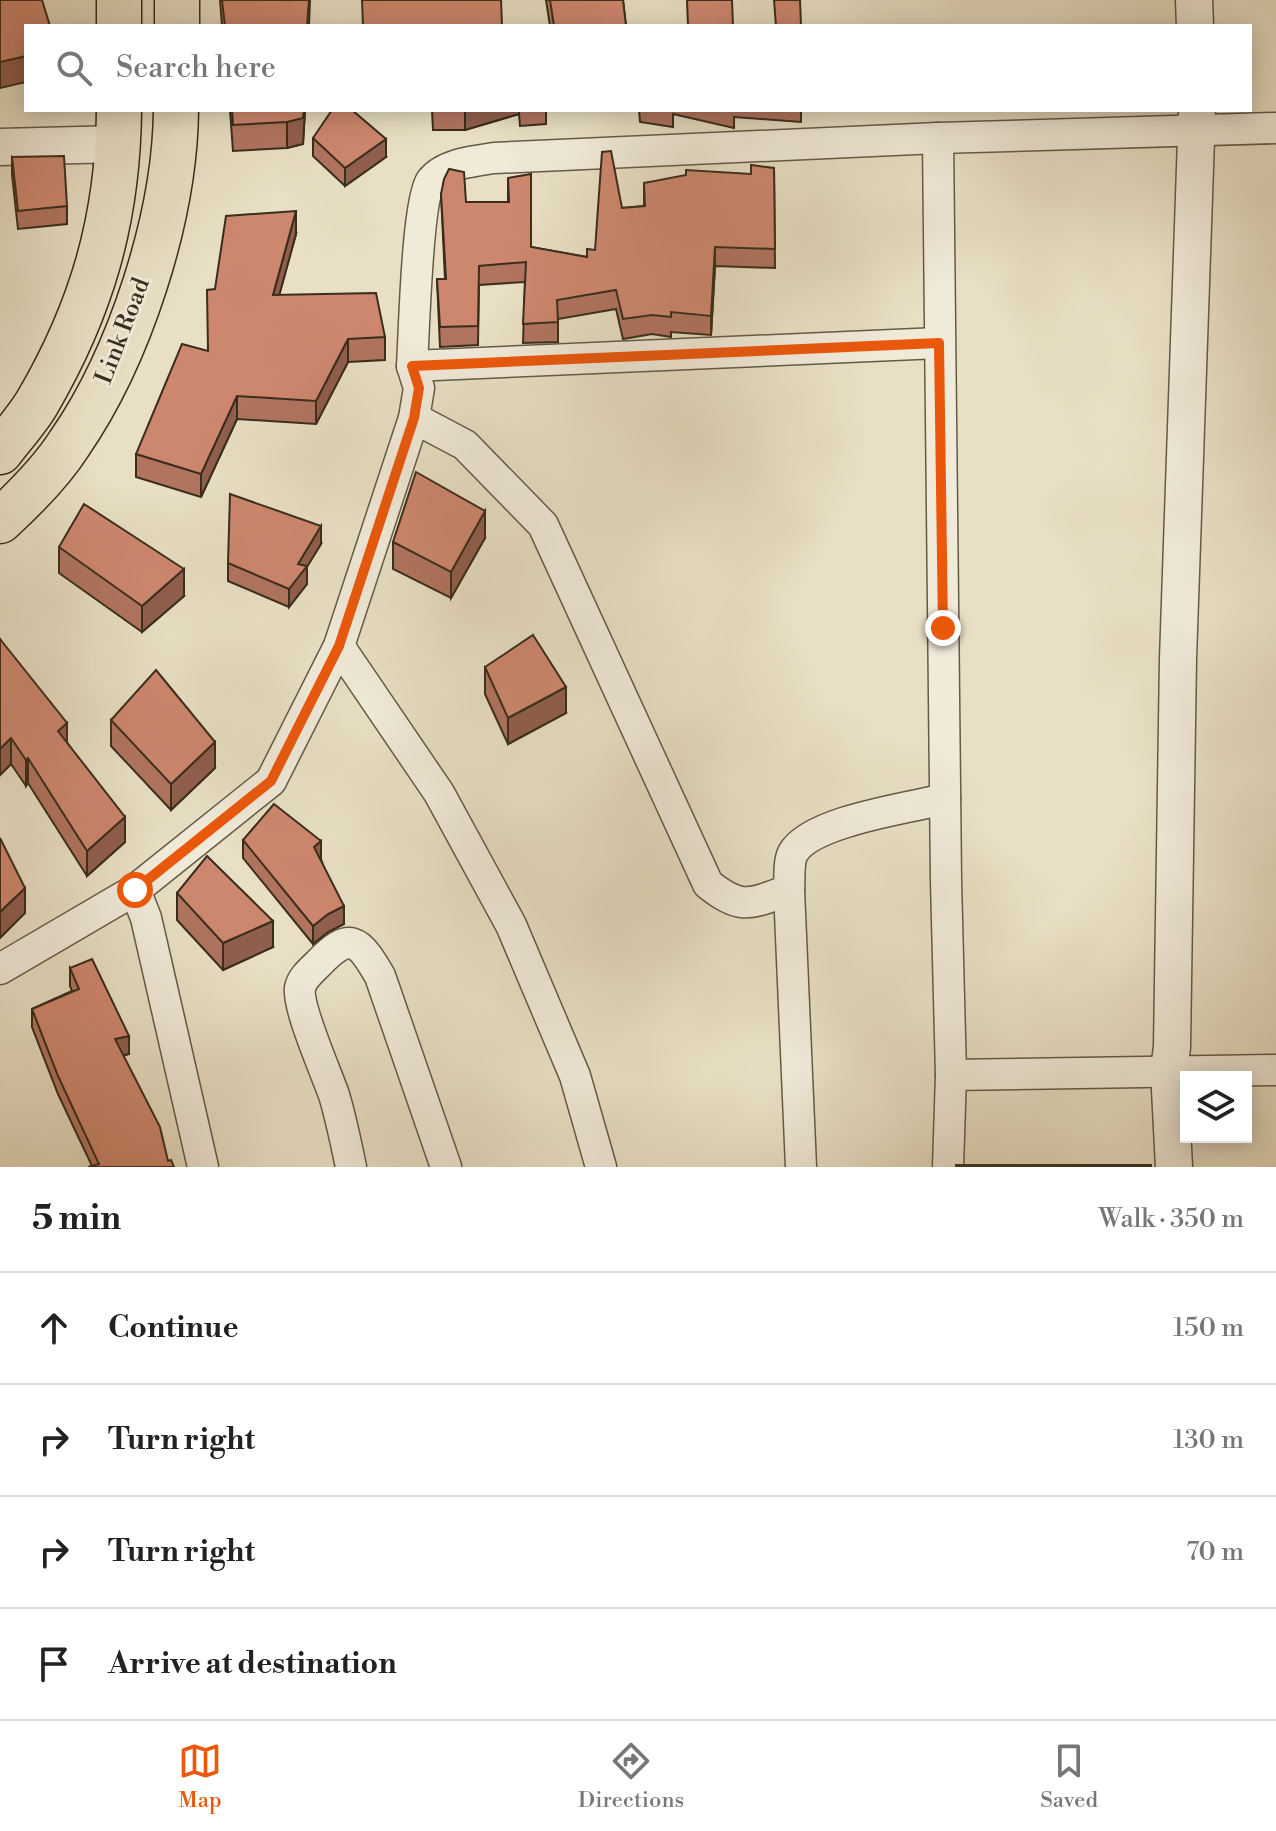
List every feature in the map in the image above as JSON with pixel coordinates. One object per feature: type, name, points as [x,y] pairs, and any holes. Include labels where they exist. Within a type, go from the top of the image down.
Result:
[{"type":"main road","points":[[119,0],[119,24]]},
{"type":"main road","points":[[177,0],[177,24]]},
{"type":"main road","name":"Link Road","points":[[0,521],[69,446],[105,385],[129,328],[167,210],[176,112]]},
{"type":"main road","name":"Link Road","points":[[0,452],[36,405],[80,322],[105,244],[119,127]]},
{"type":"street","points":[[1194,0],[1195,24]]},
{"type":"street","points":[[1174,1167],[1169,1070],[1172,1047],[1178,659],[1197,120]]},
{"type":"street","points":[[0,969],[135,890],[271,781],[339,646],[414,418],[419,388],[412,366],[426,195],[431,181],[446,170],[494,158],[938,138],[1197,120],[1276,128]]},
{"type":"street","points":[[0,147],[119,127]]},
{"type":"street","points":[[938,138],[951,1075],[948,1167]]},
{"type":"street","points":[[412,366],[939,343]]},
{"type":"street","points":[[414,418],[465,445],[543,525],[708,884],[728,900],[751,904],[789,890]]},
{"type":"street","points":[[339,646],[439,793],[511,925],[575,1076],[601,1167]]},
{"type":"street","points":[[801,1167],[789,890],[792,854],[806,839],[828,826],[945,799]]},
{"type":"street","points":[[135,890],[146,918],[203,1167]]},
{"type":"street","points":[[351,1167],[335,1098],[300,997],[304,978],[332,949],[348,942],[358,944],[363,949],[380,976],[446,1167]]},
{"type":"street","points":[[951,1075],[1276,1070]]},
{"type":"building","points":[[0,0],[42,0],[49,24],[24,24],[24,56],[0,62]]},
{"type":"building","points":[[222,0],[309,0],[307,24],[225,24]]},
{"type":"building","points":[[362,0],[501,0],[502,24],[363,24]]},
{"type":"building","points":[[550,0],[623,0],[626,24],[554,24]]},
{"type":"building","points":[[687,0],[732,0],[733,24],[688,24]]},
{"type":"building","points":[[774,0],[800,0],[801,24],[776,24]]},
{"type":"building","points":[[232,112],[304,112],[303,118],[287,122],[233,125]]},
{"type":"building","points":[[331,112],[354,112],[386,139],[345,168],[313,138]]},
{"type":"building","points":[[611,151],[622,208],[645,206],[644,183],[686,175],[686,170],[751,174],[751,165],[774,168],[775,249],[715,247],[711,316],[671,312],[671,317],[652,315],[623,319],[616,290],[557,300],[558,322],[523,324],[526,262],[479,266],[478,326],[440,327],[437,279],[446,279],[441,194],[449,169],[464,172],[466,202],[509,202],[508,178],[531,174],[531,247],[587,257],[587,249],[595,250],[602,152]]},
{"type":"building","points":[[64,156],[67,206],[18,211],[12,157]]},
{"type":"building","points":[[296,211],[273,295],[376,293],[385,337],[348,339],[316,401],[237,396],[201,474],[136,454],[182,344],[208,351],[207,290],[215,289],[226,216]]},
{"type":"building","points":[[416,472],[485,511],[451,572],[393,542]]},
{"type":"building","points":[[230,494],[321,526],[298,564],[307,566],[289,589],[228,563]]},
{"type":"building","points":[[84,504],[184,569],[142,606],[59,547]]},
{"type":"building","points":[[533,635],[566,687],[508,718],[485,667]]},
{"type":"building","points":[[0,639],[67,723],[58,731],[125,817],[87,851],[28,758],[26,760],[11,738],[0,749]]},
{"type":"building","points":[[156,670],[215,742],[171,784],[111,720]]},
{"type":"building","points":[[274,804],[321,841],[314,847],[344,906],[313,926],[243,840]]},
{"type":"building","points":[[0,838],[25,888],[0,912]]},
{"type":"building","points":[[207,856],[273,921],[223,943],[177,893]]},
{"type":"building","points":[[92,959],[129,1036],[115,1039],[160,1127],[168,1161],[171,1160],[174,1167],[88,1167],[99,1164],[58,1076],[32,1009],[79,989],[70,968]]},
{"type":"building","points":[[1151,1165],[1151,1167],[956,1167]]},
{"type":"route","points":[[135,890],[271,781],[339,646],[414,418],[419,388],[412,366],[939,343],[943,628]]}]
